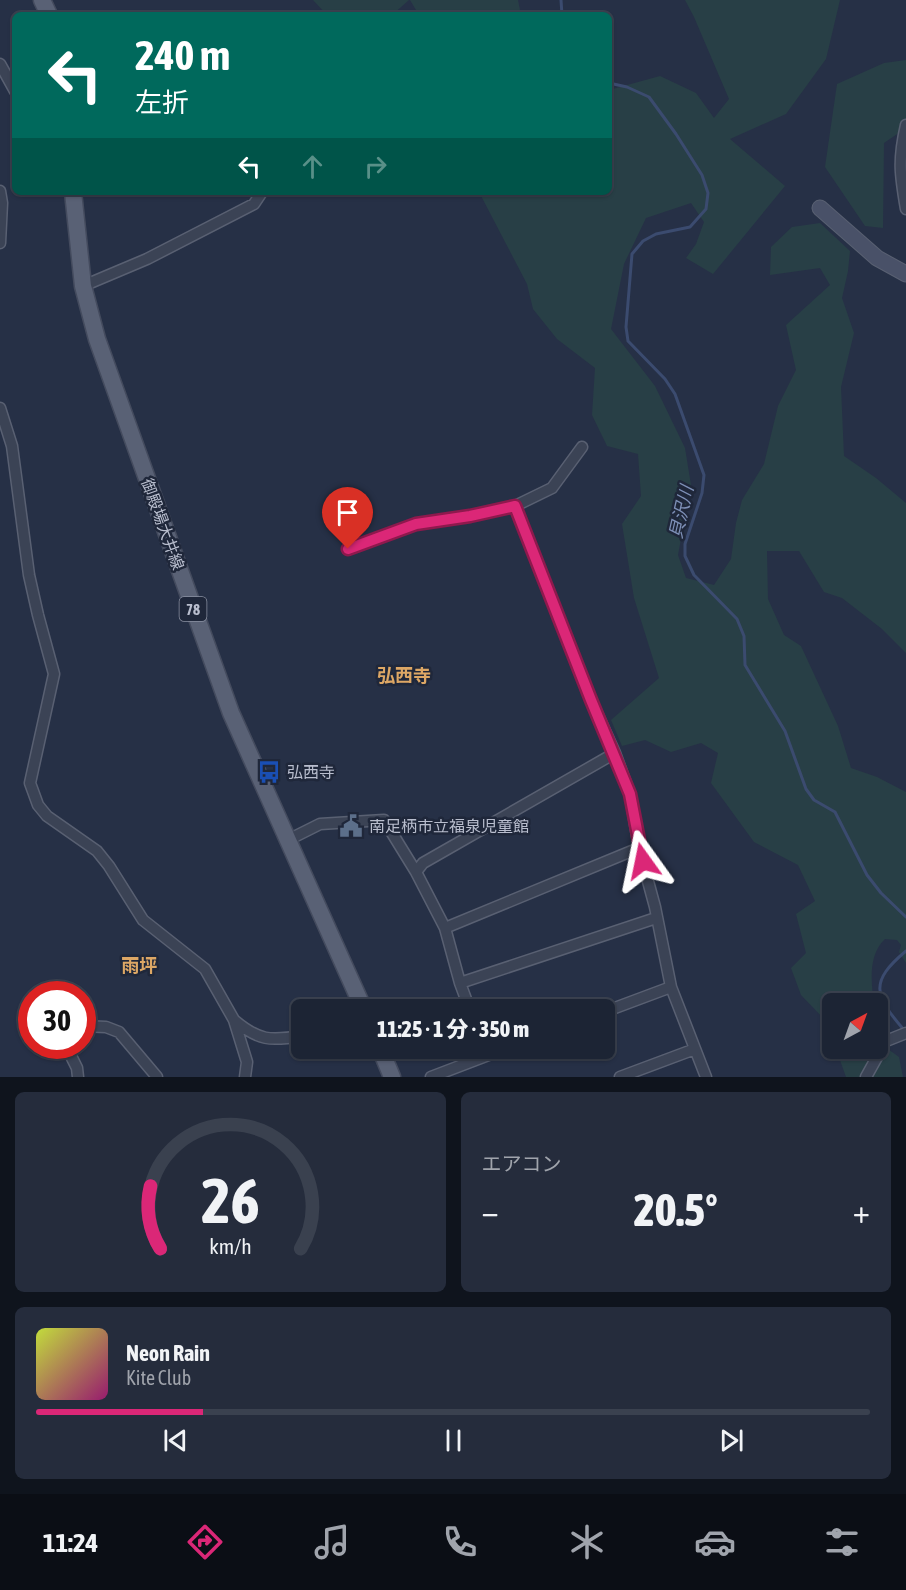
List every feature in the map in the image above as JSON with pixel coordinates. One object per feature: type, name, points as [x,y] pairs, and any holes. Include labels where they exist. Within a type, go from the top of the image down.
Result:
[{"type":"main road","name":"御殿場大井線","points":[[73,195],[83,286],[97,339],[231,713],[359,999]]},
{"type":"main road","points":[[385,1059],[392,1077]]},
{"type":"street","points":[[0,64],[12,86]]},
{"type":"street","points":[[906,125],[899,172],[906,209]]},
{"type":"street","points":[[0,190],[2,203],[0,243]]},
{"type":"street","points":[[66,195],[75,211]]},
{"type":"street","points":[[83,286],[147,259],[254,204],[260,195]]},
{"type":"street","points":[[820,208],[877,258],[906,274]]},
{"type":"street","points":[[0,408],[12,446],[30,575],[54,674],[30,783],[38,805],[47,816],[97,851],[109,866],[142,920],[204,969],[234,1020],[247,1062],[245,1077]]},
{"type":"street","points":[[348,549],[416,524],[515,506],[552,488],[582,447]]},
{"type":"street","points":[[515,506],[630,794],[639,848],[671,987],[706,1077]]},
{"type":"street","points":[[416,872],[423,863],[615,753]]},
{"type":"street","points":[[288,840],[320,824],[384,820],[416,872],[446,928],[459,983],[466,999]]},
{"type":"street","points":[[446,928],[639,848]]},
{"type":"street","points":[[459,983],[656,918]]},
{"type":"street","points":[[615,1008],[671,987]]},
{"type":"street","points":[[234,1020],[250,1034],[273,1040],[291,1037]]},
{"type":"street","points":[[96,1027],[106,1027],[119,1032],[157,1077]]},
{"type":"street","points":[[866,1077],[886,1041],[903,1034]]},
{"type":"street","points":[[620,1077],[695,1049]]},
{"type":"street","points":[[72,1059],[78,1077]]},
{"type":"street","points":[[431,1077],[455,1073],[477,1059]]},
{"type":"shaded area","points":[[313,0],[409,0],[395,12],[324,12]]},
{"type":"shaded area","points":[[410,0],[518,0],[520,12],[417,12]]},
{"type":"shaded area","points":[[685,0],[840,0],[826,59],[786,114],[730,139],[785,186],[713,274],[686,258],[696,244],[704,222],[691,203],[646,218],[624,264],[611,329],[655,386],[685,448],[691,485],[678,555],[686,578],[714,585],[731,559],[742,500],[764,464],[778,406],[796,370],[786,325],[830,285],[820,268],[770,275],[771,247],[792,227],[820,223],[850,251],[842,298],[854,333],[841,387],[844,456],[906,503],[906,653],[882,629],[842,598],[824,592],[799,551],[767,551],[768,599],[784,635],[801,646],[838,726],[851,768],[877,777],[906,792],[906,963],[899,952],[901,945],[897,940],[885,939],[873,961],[873,993],[822,993],[822,1017],[801,995],[791,968],[806,953],[796,914],[815,901],[798,865],[754,842],[711,783],[718,753],[701,743],[671,752],[645,740],[622,746],[611,720],[659,678],[634,598],[622,524],[641,496],[638,454],[607,446],[592,415],[595,368],[557,339],[533,309],[527,284],[481,195],[612,195],[612,89],[660,76],[696,93],[714,118],[729,99]]},
{"type":"shaded area","points":[[906,60],[906,128],[884,143],[883,228],[865,226],[825,167],[837,84],[884,63]]},
{"type":"shaded area","points":[[888,1049],[899,1057],[903,1077],[846,1077],[840,1059],[888,1059]]},
{"type":"waterway","name":"貝沢川","points":[[561,0],[562,12]]},
{"type":"waterway","name":"貝沢川","points":[[612,84],[627,87],[649,97],[702,175],[708,193],[706,209],[690,227],[656,234],[643,241],[632,254],[626,327],[628,341],[665,379],[675,394],[704,475],[702,493],[685,544],[685,556],[694,575],[737,619],[744,636],[745,665],[785,731],[806,789],[814,800],[835,812],[867,875],[881,893],[906,917]]},
{"type":"waterway","name":"貝沢川","points":[[904,1030],[886,1007],[880,989],[881,980],[886,972],[906,951]]},
{"type":"place","name":"弘西寺","points":[[269,772]]},
{"type":"place","name":"南足柄市立福泉児童館","points":[[351,826]]},
{"type":"district","name":"弘西寺","points":[[404,675]]},
{"type":"district","name":"雨坪","points":[[139,965]]},
{"type":"route","points":[[348,549],[416,524],[515,506],[630,794],[643,861]]}]
